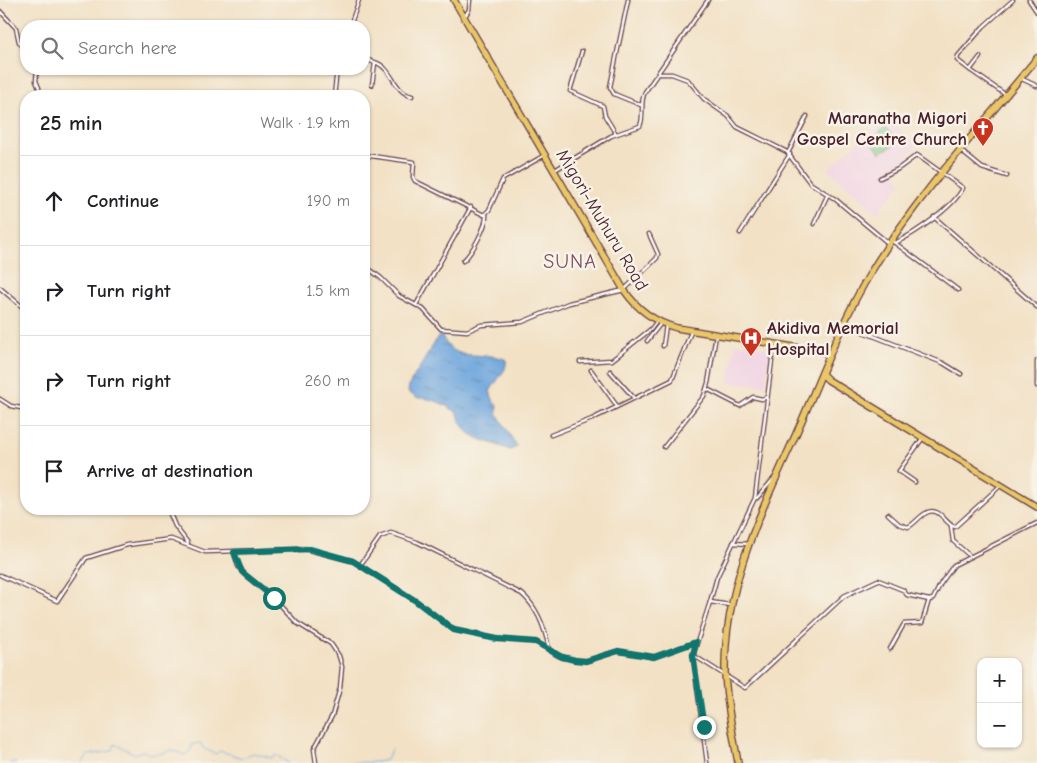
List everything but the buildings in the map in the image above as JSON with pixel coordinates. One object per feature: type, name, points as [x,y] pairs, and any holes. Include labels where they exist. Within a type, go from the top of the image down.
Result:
[{"type":"highway","name":"Migori-Muhuru Road","points":[[454,0],[624,290],[640,310],[662,323],[692,331],[830,353]]},
{"type":"highway","points":[[738,763],[728,705],[725,674],[726,634],[736,580],[748,544],[843,324],[870,272],[943,173],[1019,77],[1036,60]]},
{"type":"highway","points":[[821,376],[1037,508]]},
{"type":"street","points":[[352,20],[359,0]]},
{"type":"street","points":[[464,17],[469,10],[470,0]]},
{"type":"street","points":[[628,0],[610,87],[614,94],[641,105]]},
{"type":"street","points":[[555,170],[616,134],[640,126],[642,118],[641,105],[645,92],[708,0]]},
{"type":"street","points":[[1006,95],[957,60],[958,56],[983,27],[1013,0]]},
{"type":"street","points":[[1029,0],[1037,12]]},
{"type":"street","points":[[0,11],[16,28],[20,43]]},
{"type":"street","points":[[582,51],[570,91],[603,106],[605,115],[616,134]]},
{"type":"street","points":[[970,70],[980,57]]},
{"type":"street","points":[[370,60],[383,66],[405,94],[412,96]]},
{"type":"street","points":[[372,85],[374,62]]},
{"type":"street","points":[[659,74],[672,74],[688,80],[704,99],[728,116],[737,127],[789,154],[810,183],[828,194],[958,290]]},
{"type":"street","points":[[37,75],[36,81],[39,88]]},
{"type":"street","points":[[335,90],[336,75]]},
{"type":"street","points":[[1019,77],[1037,86]]},
{"type":"street","points":[[740,233],[789,154],[806,116]]},
{"type":"street","points":[[961,151],[982,168],[1007,176]]},
{"type":"street","points":[[370,155],[414,162],[414,180],[486,215]]},
{"type":"street","points":[[463,261],[480,234],[486,215],[503,179],[546,155]]},
{"type":"street","points":[[880,178],[898,170],[917,155],[963,189],[954,201],[905,240],[892,242]]},
{"type":"street","points":[[814,224],[828,194]]},
{"type":"street","points":[[416,305],[471,207]]},
{"type":"street","points":[[934,217],[1037,307]]},
{"type":"street","points":[[370,270],[399,296],[416,305],[441,329],[467,331],[481,325],[522,322],[563,305],[624,290],[657,258],[658,254],[649,234]]},
{"type":"street","points":[[0,288],[20,305]]},
{"type":"street","points":[[647,342],[662,323]]},
{"type":"street","points":[[662,323],[663,346]]},
{"type":"street","points":[[580,362],[612,360],[651,329],[662,323]]},
{"type":"street","points":[[843,324],[943,363],[961,374]]},
{"type":"street","points":[[551,435],[592,419],[672,380],[692,331]]},
{"type":"street","points":[[664,446],[699,404],[707,389],[716,334]]},
{"type":"street","points":[[754,502],[774,343]]},
{"type":"street","points":[[1037,361],[1037,386]]},
{"type":"street","points":[[591,370],[617,406]]},
{"type":"street","points":[[610,371],[634,398]]},
{"type":"street","points":[[707,389],[740,406],[753,397],[762,399],[767,403]]},
{"type":"street","points":[[762,399],[768,397]]},
{"type":"street","points":[[0,399],[14,407],[20,408]]},
{"type":"street","points":[[915,482],[899,471],[922,437]]},
{"type":"street","points":[[707,763],[693,655],[696,642],[710,602],[716,577],[754,502],[768,483],[778,474]]},
{"type":"street","points":[[951,532],[1001,485]]},
{"type":"street","points":[[888,514],[908,527],[927,512],[932,511],[942,516],[950,526],[952,540],[971,557]]},
{"type":"street","points":[[170,515],[175,526],[189,545]]},
{"type":"street","points":[[693,655],[725,674],[740,686],[747,686],[844,596],[878,580],[902,590],[907,595],[929,600],[933,599],[952,567],[1037,524]]},
{"type":"street","points":[[950,526],[955,527]]},
{"type":"street","points":[[361,564],[383,534],[391,533],[416,542],[522,594],[542,623],[549,649]]},
{"type":"street","points":[[0,575],[56,601],[81,562],[88,557],[132,544],[166,538],[175,539],[205,552],[310,549],[361,564],[454,630],[497,639],[532,641],[562,657],[586,661],[614,651],[658,656],[696,642]]},
{"type":"street","points":[[734,544],[748,544]]},
{"type":"street","points":[[234,552],[238,566],[245,575],[274,598],[300,626],[333,647],[339,656],[342,674],[340,688],[332,716],[314,748],[316,763]]},
{"type":"street","points":[[890,650],[899,637],[904,624],[922,623],[929,600]]},
{"type":"street","points":[[710,602],[730,606]]},
{"type":"shaded area","points":[[887,117],[917,146],[895,170],[901,184],[877,213],[828,169]]},
{"type":"shaded area","name":"Akidiva Memorial Hospital","points":[[735,343],[771,349],[765,386],[729,382]]},
{"type":"green space","points":[[885,127],[899,142],[880,153],[871,141]]},
{"type":"water","points":[[440,334],[449,347],[459,353],[493,356],[507,360],[505,369],[490,391],[494,403],[498,406],[497,413],[517,447],[510,450],[477,438],[465,429],[458,413],[438,402],[417,398],[408,392],[409,385]]},
{"type":"waterway","points":[[82,763],[88,755],[112,751],[115,744],[135,754],[143,751],[157,754],[171,750],[185,755],[191,750],[192,744],[201,743],[203,748],[216,754],[220,751],[243,758],[253,753],[272,758],[276,755],[288,763]]},
{"type":"waterway","points":[[345,763],[386,760],[392,749]]},
{"type":"waterway","points":[[10,763],[16,763]]},
{"type":"place","name":"Maranatha Migori Gospel Centre Church","points":[[983,147]]},
{"type":"place","name":"Akidiva Memorial Hospital","points":[[751,357]]},
{"type":"district","name":"SUNA","points":[[570,261]]},
{"type":"route","points":[[274,598],[242,572],[234,552],[310,549],[353,561],[361,564],[397,590],[409,596],[454,630],[507,641],[532,641],[562,657],[575,660],[591,660],[609,652],[618,651],[654,657],[696,642],[693,655],[704,727]]}]
